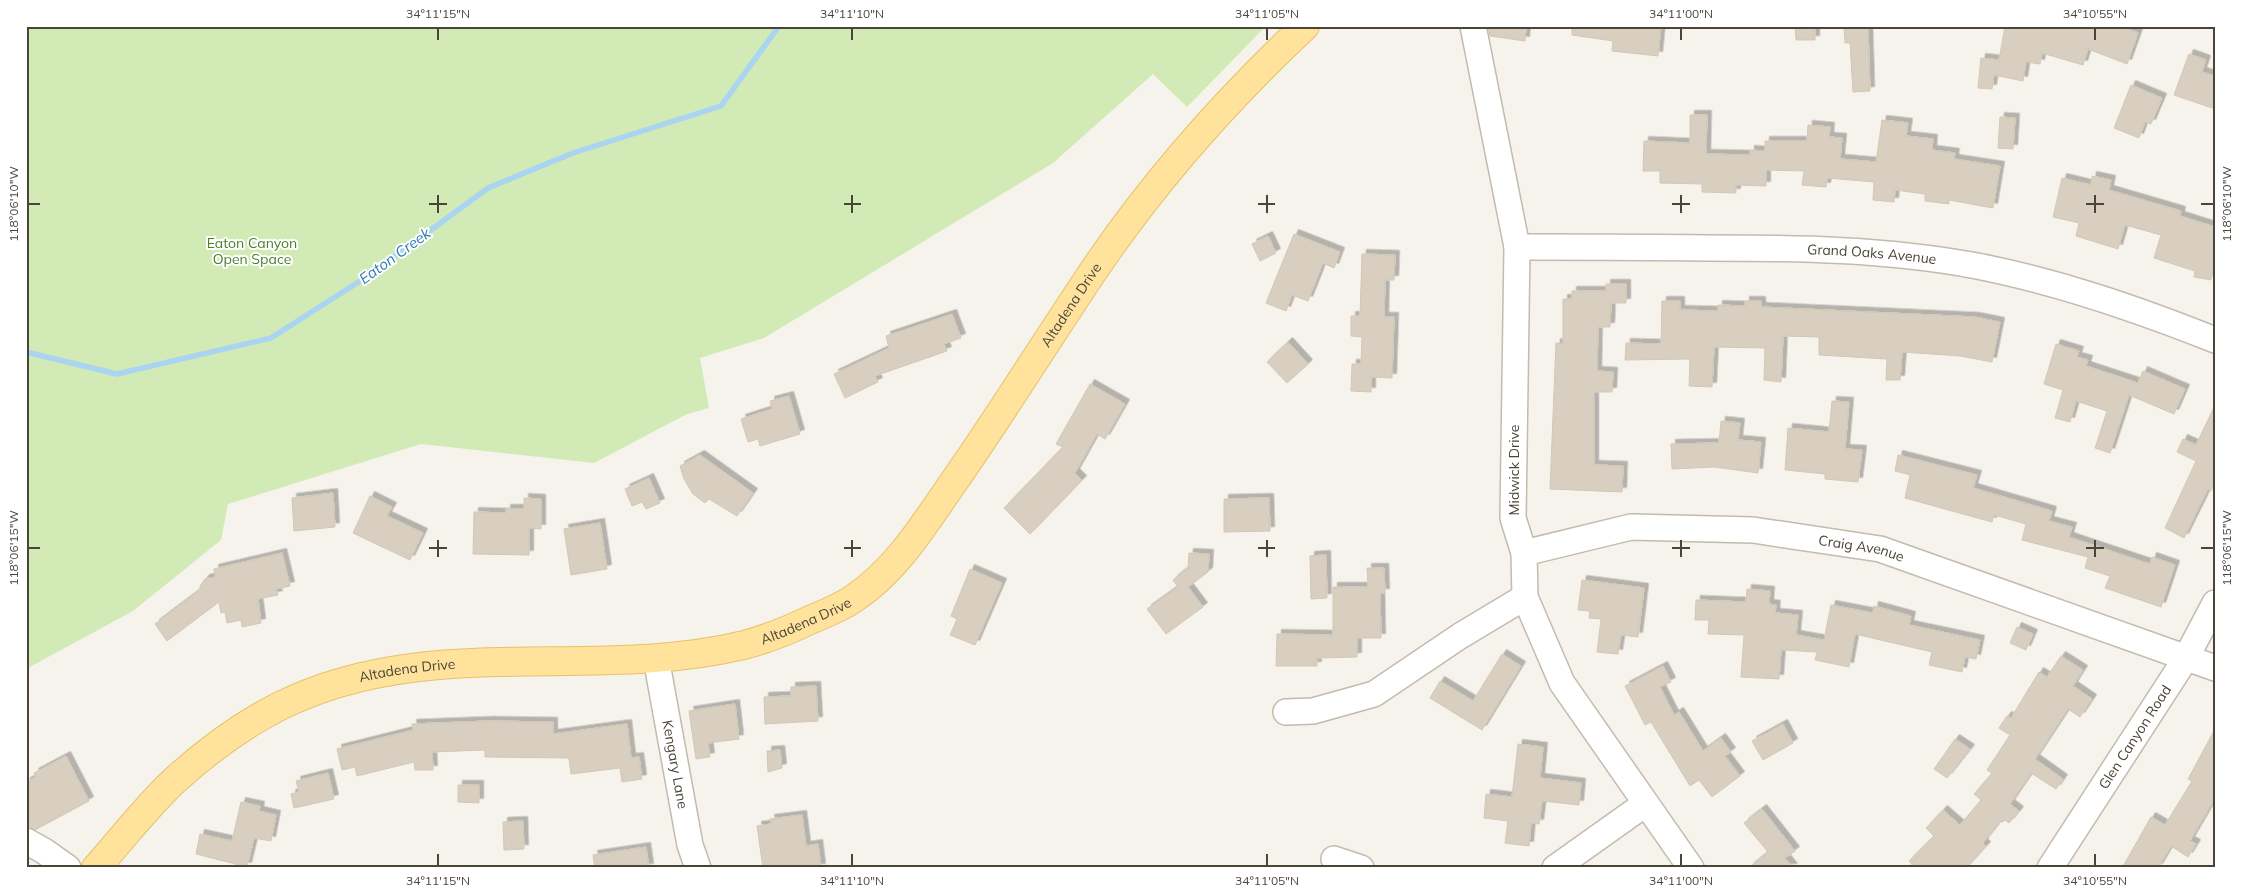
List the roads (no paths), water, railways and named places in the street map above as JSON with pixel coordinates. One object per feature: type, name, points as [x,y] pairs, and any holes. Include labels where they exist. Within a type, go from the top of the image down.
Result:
[{"type":"main road","name":"Altadena Drive","points":[[96,868],[173,782],[219,744],[279,707],[326,688],[379,673],[431,664],[656,658],[746,645],[784,632],[853,599],[889,569],[917,535],[1014,395],[1096,268],[1178,159],[1249,79],[1305,26]]},
{"type":"street","name":"Midwick Drive","points":[[1473,26],[1517,247],[1512,518],[1524,553],[1525,597],[1562,682],[1691,868]]},
{"type":"street","name":"Grand Oaks Avenue","points":[[1517,247],[1797,248],[1868,252],[1931,259],[2013,274],[2068,288],[2114,302],[2215,340]]},
{"type":"street","name":"Craig Avenue","points":[[1524,553],[1631,527],[1753,530],[1880,549],[2215,668]]},
{"type":"street","points":[[1286,712],[1313,711],[1374,694],[1460,636],[1525,597]]},
{"type":"street","name":"Glen Canyon Road","points":[[2050,868],[2186,658],[2215,603]]},
{"type":"street","name":"Kengary Lane","points":[[656,658],[690,845],[698,868]]},
{"type":"street","points":[[1555,868],[1645,804]]},
{"type":"street","points":[[26,841],[68,868]]},
{"type":"street","points":[[1334,859],[1360,868]]},
{"type":"waterway","name":"Eaton Creek","points":[[26,352],[117,374],[271,338],[371,274],[488,188],[573,153],[721,106],[779,26]]},
{"type":"park label","name":"Eaton Canyon Open Space","points":[[252,252]]}]
